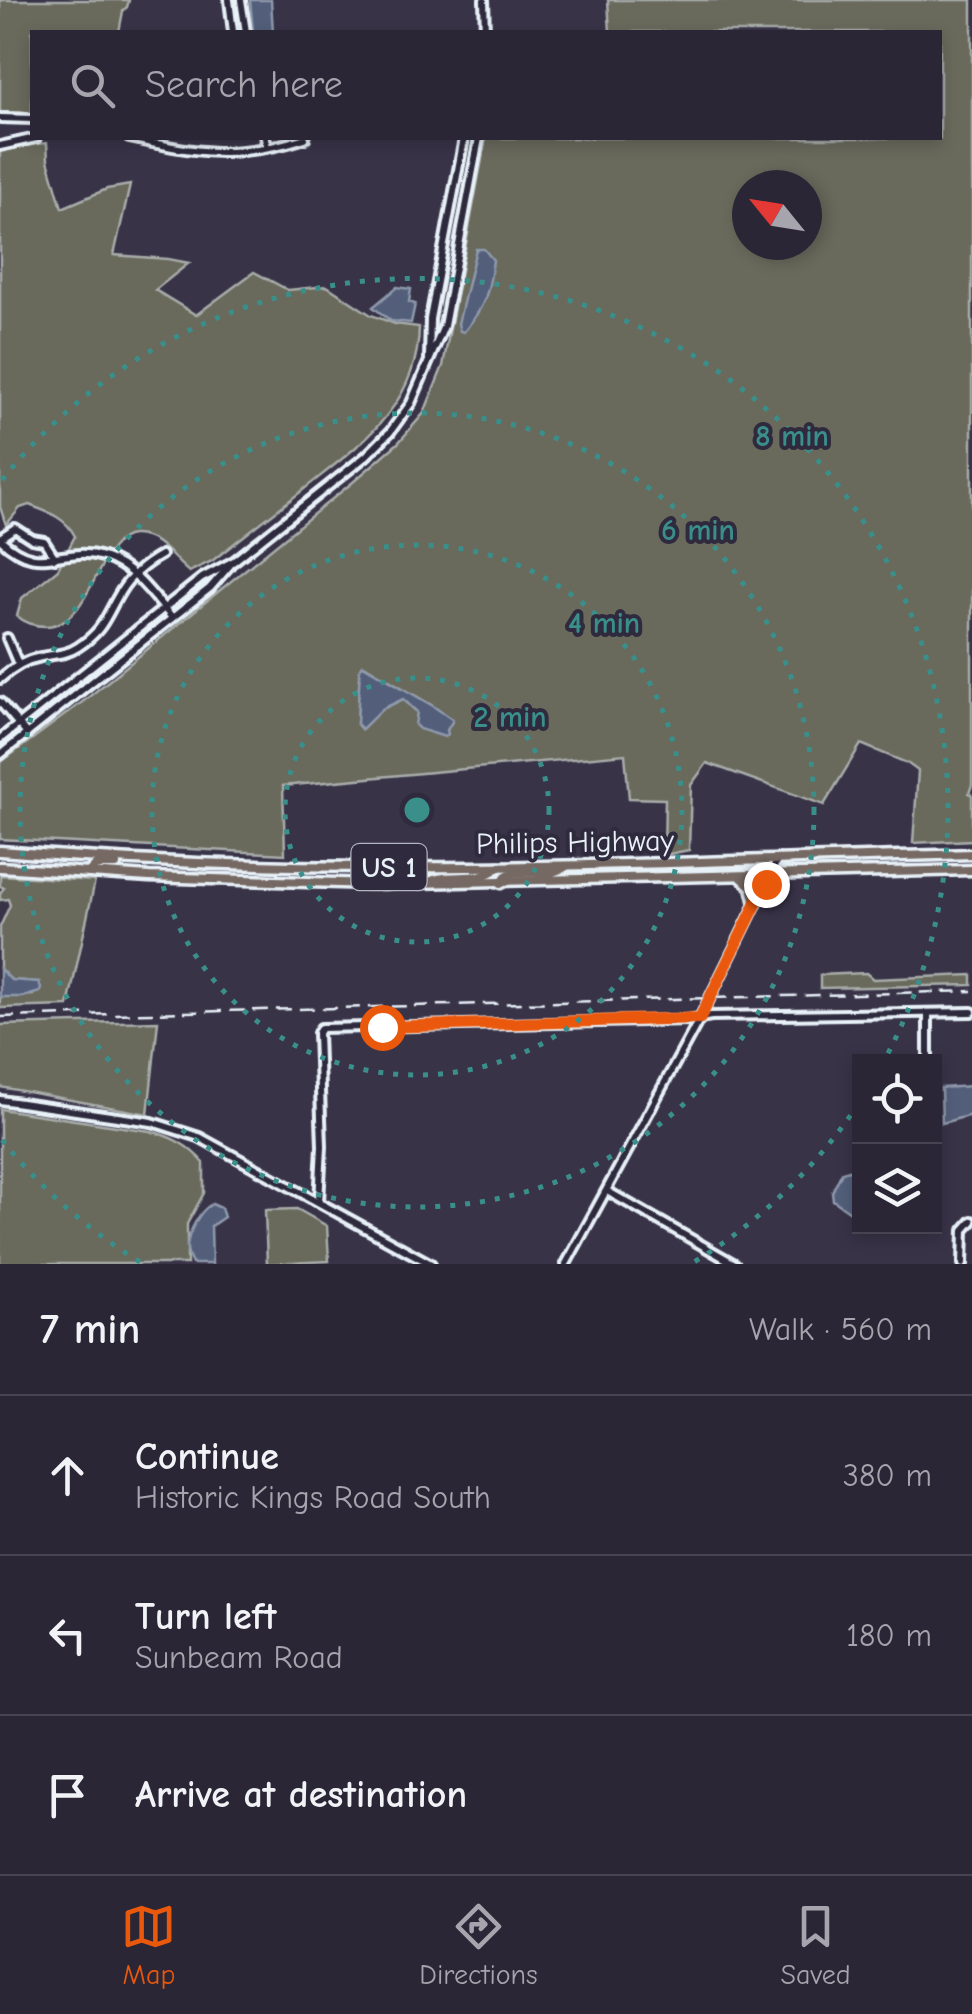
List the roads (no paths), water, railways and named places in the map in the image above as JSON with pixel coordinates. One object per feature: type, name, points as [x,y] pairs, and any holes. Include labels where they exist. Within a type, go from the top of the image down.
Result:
[{"type":"main road","name":"Philips Highway","points":[[0,851],[128,861],[308,866],[570,865],[972,854]]},
{"type":"main road","points":[[89,872],[96,865],[128,861]]},
{"type":"main road","points":[[501,882],[512,873],[553,872],[570,865]]},
{"type":"main road","points":[[308,866],[308,883]]},
{"type":"main road","points":[[425,884],[441,876],[482,876],[498,866]]},
{"type":"main road","name":"Philips Highway","points":[[0,867],[164,878],[425,884],[972,870]]},
{"type":"main road","points":[[741,877],[752,887],[756,904]]},
{"type":"street","points":[[229,0],[233,30]]},
{"type":"street","points":[[242,0],[246,30]]},
{"type":"street","points":[[484,0],[484,30]]},
{"type":"street","points":[[0,118],[30,119]]},
{"type":"street","points":[[0,146],[30,139]]},
{"type":"street","points":[[139,140],[192,151],[236,152],[297,140]]},
{"type":"street","points":[[252,140],[255,150]]},
{"type":"street","points":[[265,140],[267,148]]},
{"type":"street","points":[[429,364],[430,319],[464,140]]},
{"type":"street","points":[[0,739],[202,578],[234,560],[366,456],[402,418],[419,388],[444,326],[479,140]]},
{"type":"street","points":[[55,558],[44,541],[15,528],[0,538],[10,548],[38,560],[92,555],[105,558],[134,574],[172,618]]},
{"type":"street","points":[[0,680],[18,664],[68,653],[96,633],[134,574],[162,555]]},
{"type":"street","points":[[0,756],[210,588],[234,560]]},
{"type":"street","points":[[7,638],[18,664]]},
{"type":"street","points":[[0,702],[27,734]]},
{"type":"street","points":[[566,1264],[700,1018],[778,859]]},
{"type":"street","points":[[319,1202],[321,1028],[972,1012]]},
{"type":"street","points":[[928,1013],[928,1054]]},
{"type":"street","points":[[0,1100],[182,1130],[431,1264]]},
{"type":"street","points":[[607,1191],[735,1264]]},
{"type":"street","points":[[963,1264],[964,1230],[972,1222]]},
{"type":"water","points":[[250,0],[271,0],[273,30],[253,30]]},
{"type":"water","points":[[476,249],[484,249],[493,260],[485,299],[464,332],[458,324]]},
{"type":"water","points":[[397,287],[411,289],[409,302],[415,304],[411,323],[391,321],[373,307]]},
{"type":"water","points":[[363,665],[453,720],[448,734],[445,737],[419,729],[415,725],[417,712],[403,699],[382,709],[362,729],[357,724]]},
{"type":"water","points":[[0,969],[11,980],[39,982],[40,992],[0,997]]},
{"type":"water","points":[[972,1086],[971,1115],[942,1123],[942,1088]]},
{"type":"water","points":[[852,1169],[852,1213],[833,1200],[832,1192],[842,1172]]},
{"type":"water","points":[[212,1204],[221,1208],[224,1217],[211,1226],[212,1264],[192,1264],[187,1249],[190,1235],[199,1216]]},
{"type":"railway","points":[[0,1017],[972,991]]}]
